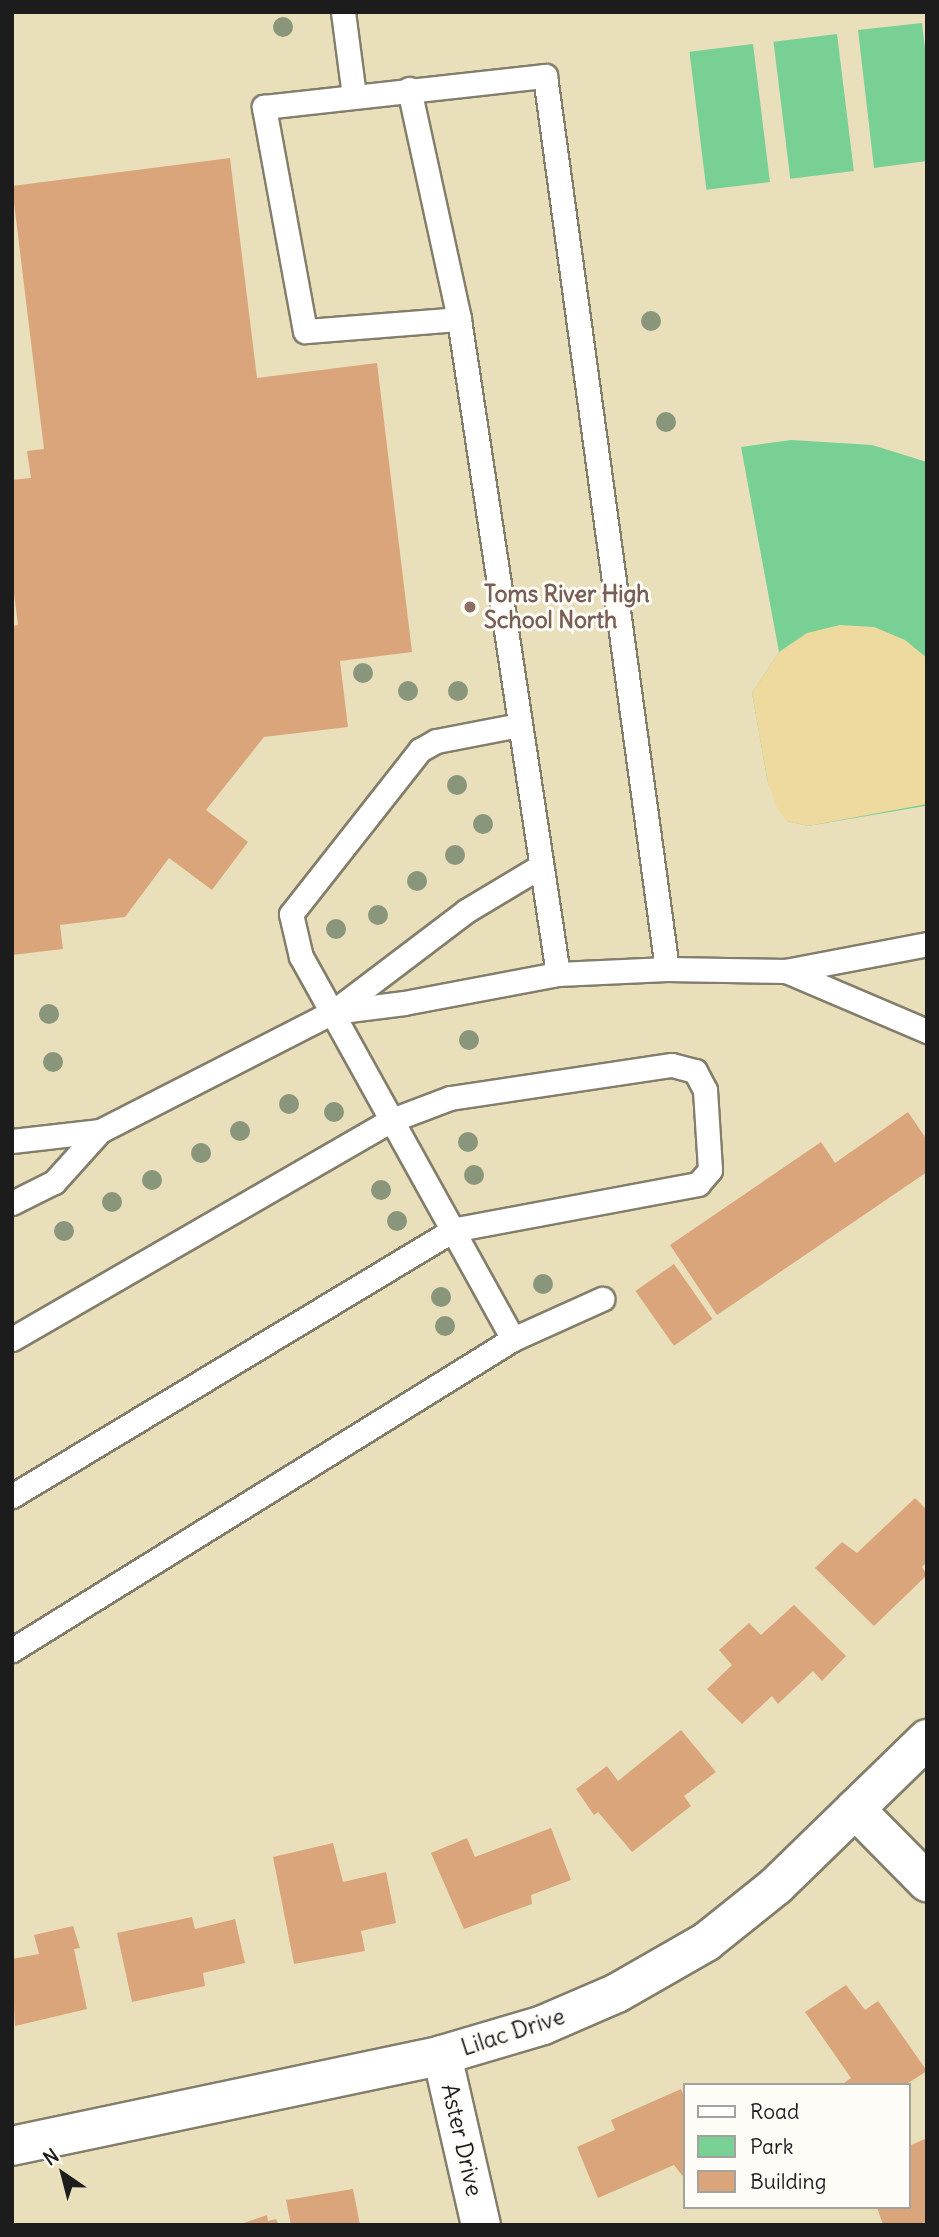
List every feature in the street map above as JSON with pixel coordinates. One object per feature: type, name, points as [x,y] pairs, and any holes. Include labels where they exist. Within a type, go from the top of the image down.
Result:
[{"type":"street","name":"Lilac Drive","points":[[12,2146],[442,2055],[543,2025],[617,1993],[706,1942],[776,1886],[927,1739]]},
{"type":"street","points":[[855,1809],[927,1882]]},
{"type":"street","name":"Aster Drive","points":[[442,2055],[481,2225]]},
{"type":"lane","points":[[343,12],[354,95]]},
{"type":"lane","points":[[458,319],[305,331],[264,107],[545,76],[667,969]]},
{"type":"lane","points":[[409,89],[458,319],[558,974]]},
{"type":"lane","points":[[513,1339],[301,957],[291,914],[419,750],[436,741],[519,725]]},
{"type":"lane","points":[[12,1141],[100,1131],[332,1012],[466,911],[541,866]]},
{"type":"lane","points":[[332,1012],[404,1003],[558,974],[667,969],[786,971],[927,944]]},
{"type":"lane","points":[[786,971],[927,1031]]},
{"type":"lane","points":[[12,1339],[392,1120],[450,1098],[672,1065],[695,1071],[705,1090],[710,1170],[698,1184],[453,1230],[12,1496]]},
{"type":"lane","points":[[12,1203],[54,1182],[100,1131]]},
{"type":"lane","points":[[12,1650],[513,1339],[602,1299]]},
{"type":"green space","points":[[922,23],[927,66],[927,161],[874,168],[858,30]]},
{"type":"green space","points":[[837,34],[854,171],[790,179],[773,42]]},
{"type":"green space","points":[[753,44],[770,182],[706,190],[689,52]]},
{"type":"green space","points":[[791,440],[872,445],[927,462],[925,806],[808,826],[787,821],[768,783],[752,693],[779,652],[741,447]]},
{"type":"sand","points":[[840,625],[874,627],[905,640],[927,658],[927,804],[808,826],[787,821],[777,808],[768,783],[752,693],[779,652],[807,633]]},
{"type":"building","points":[[230,158],[257,378],[377,363],[412,652],[340,661],[348,727],[264,737],[206,810],[248,842],[212,890],[169,858],[125,917],[60,925],[63,949],[12,955],[12,626],[18,625],[12,578],[12,480],[31,478],[27,451],[44,449],[12,186]]},
{"type":"building","points":[[908,1112],[927,1140],[927,1172],[717,1315],[670,1245],[821,1142],[835,1163]]},
{"type":"building","points":[[674,1264],[712,1319],[674,1346],[635,1291]]},
{"type":"building","points":[[915,1498],[927,1510],[927,1562],[922,1567],[927,1575],[874,1626],[815,1568],[842,1542],[857,1553]]},
{"type":"building","points":[[794,1605],[846,1656],[822,1681],[813,1671],[778,1704],[772,1696],[742,1724],[707,1689],[732,1665],[719,1650],[749,1623],[761,1635]]},
{"type":"building","points":[[681,1730],[716,1772],[684,1796],[691,1806],[632,1852],[598,1812],[594,1815],[576,1789],[607,1766],[618,1781]]},
{"type":"building","points":[[551,1828],[571,1880],[531,1895],[532,1904],[464,1929],[431,1853],[467,1838],[475,1857]]},
{"type":"building","points":[[333,1843],[343,1882],[386,1872],[396,1923],[361,1931],[365,1951],[294,1964],[273,1857]]},
{"type":"building","points":[[192,1917],[195,1929],[235,1919],[245,1963],[203,1973],[205,1986],[132,2002],[117,1933]]},
{"type":"building","points":[[73,1926],[80,1948],[74,1949],[87,2009],[15,2026],[12,1959],[39,1954],[34,1935]]},
{"type":"building","points":[[846,1985],[865,2010],[878,2001],[927,2071],[908,2083],[844,2083],[851,2078],[805,2012]]},
{"type":"building","points":[[681,2089],[684,2096],[684,2178],[674,2165],[598,2198],[577,2147],[615,2130],[611,2120]]},
{"type":"building","points":[[927,2138],[927,2225],[883,2225],[878,2209],[911,2209],[911,2145]]},
{"type":"building","points":[[353,2189],[360,2225],[291,2225],[286,2200]]},
{"type":"building","points":[[267,2215],[268,2221],[276,2219],[279,2225],[238,2225]]},
{"type":"place","name":"Toms River High School North","points":[[470,607]]}]
